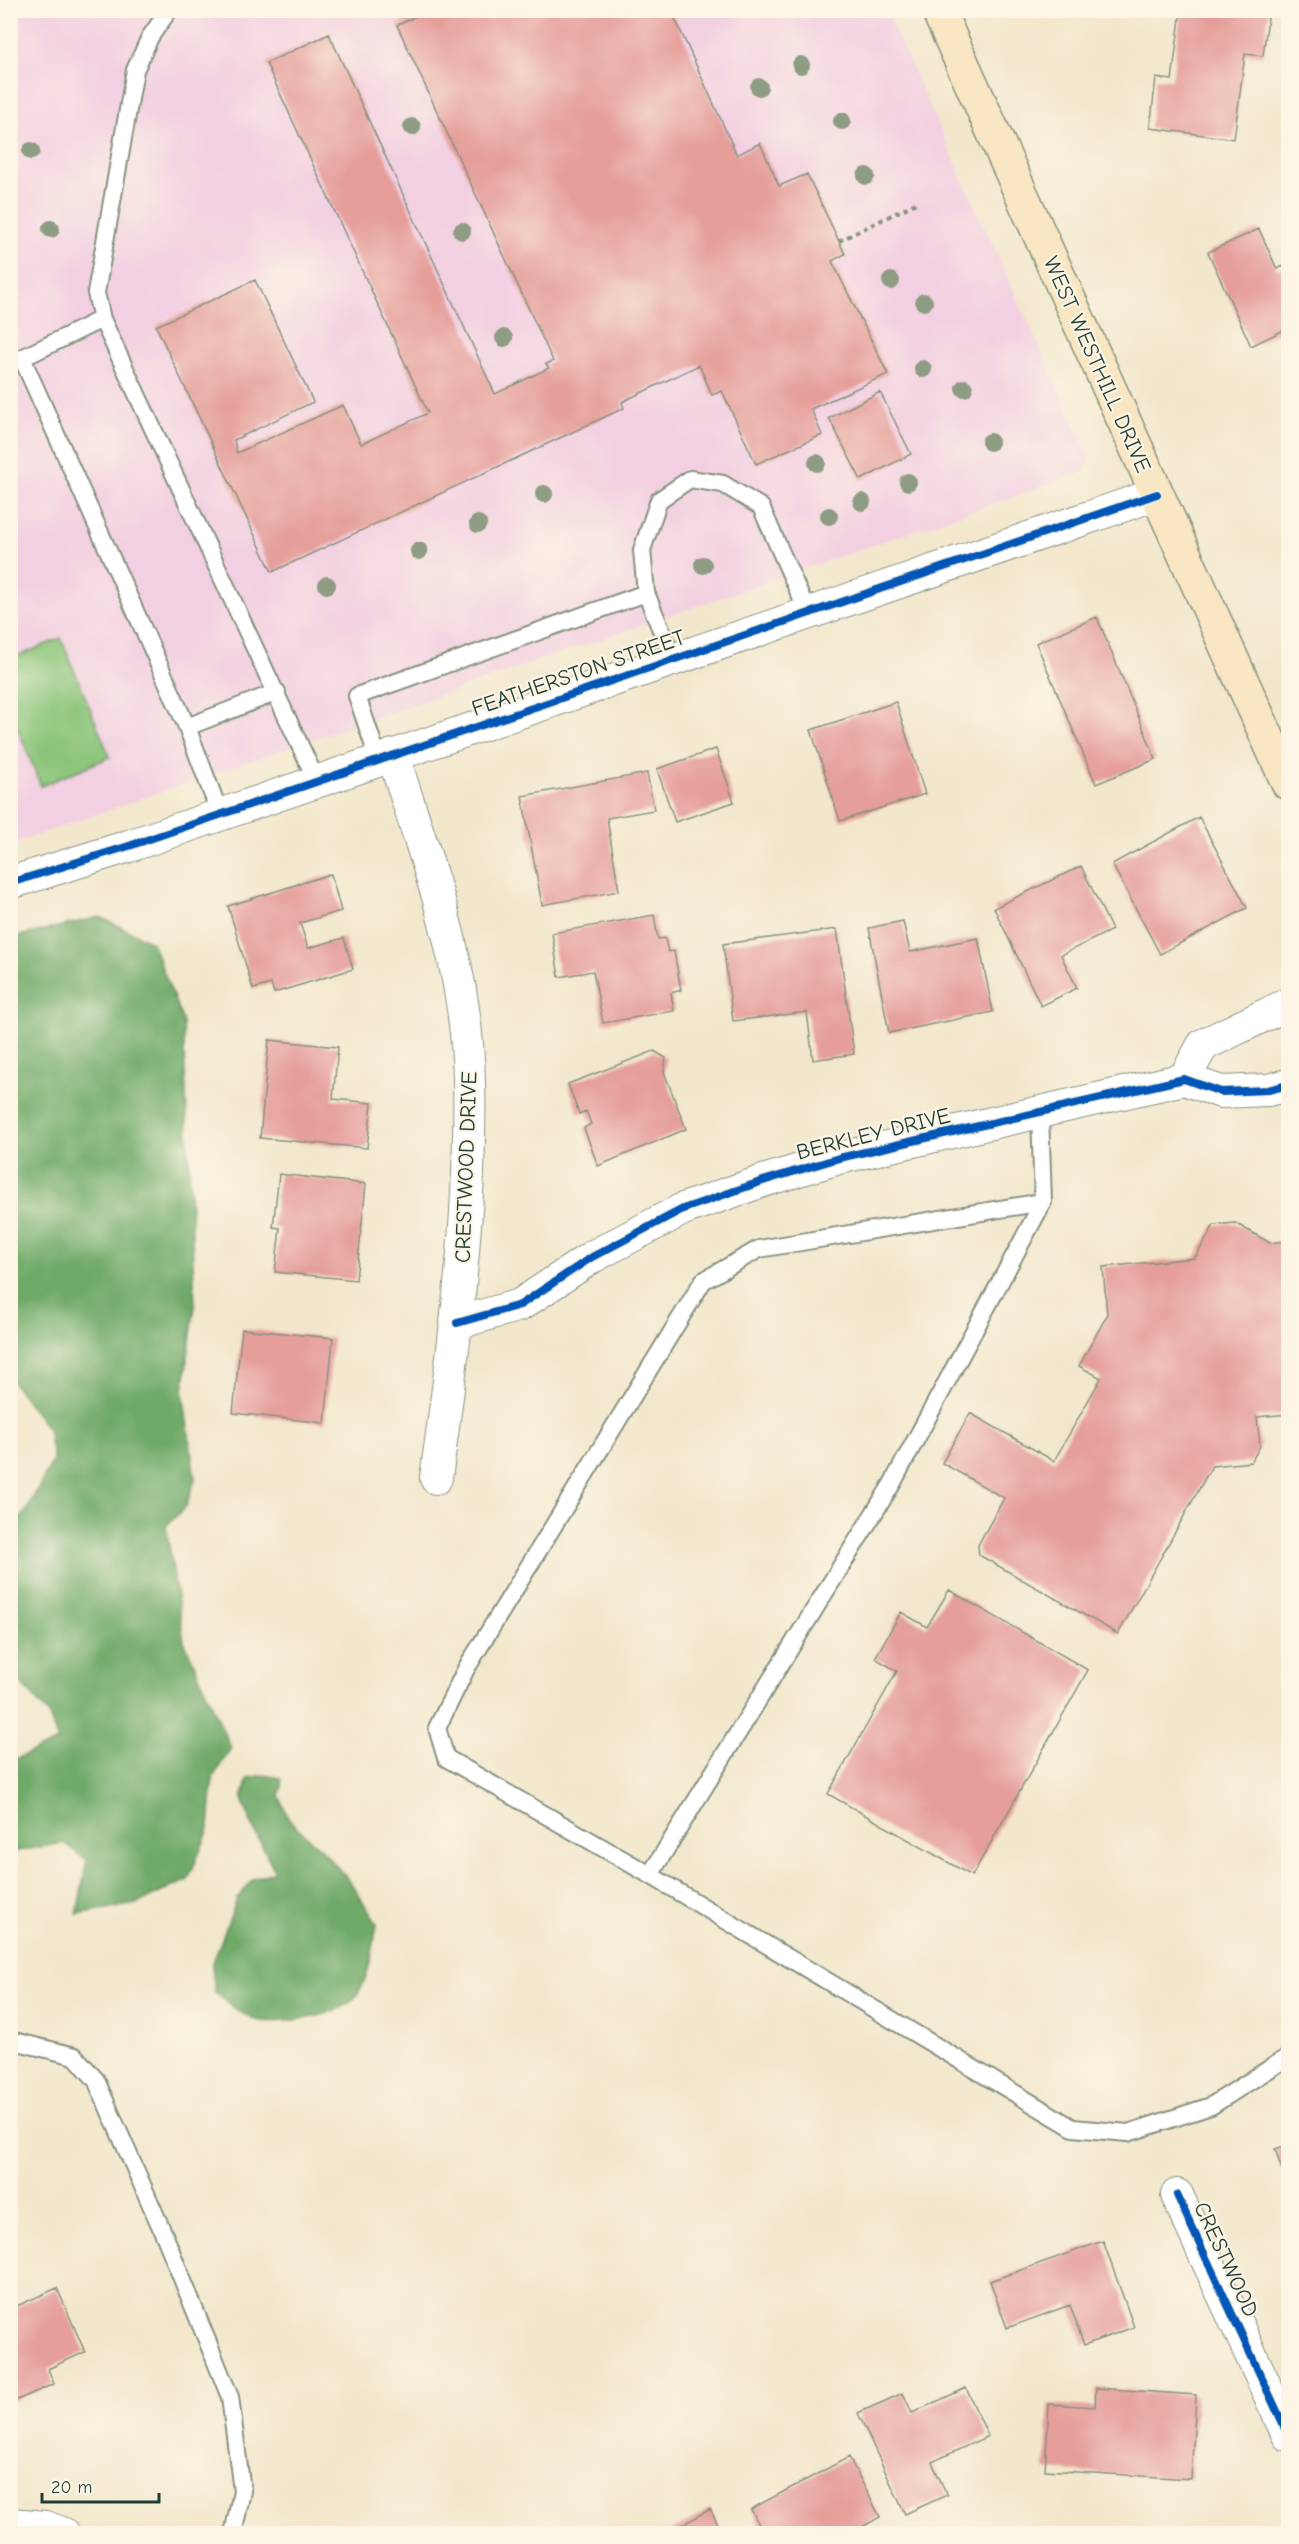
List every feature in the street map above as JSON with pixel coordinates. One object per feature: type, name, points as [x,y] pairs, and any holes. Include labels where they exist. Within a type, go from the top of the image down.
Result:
[{"type":"street","name":"WEST WESTHILL DRIVE","points":[[942,12],[1288,783]]},
{"type":"street","name":"FEATHERSTON STREET","points":[[10,883],[129,846],[1157,494]]},
{"type":"street","name":"CRESTWOOD DRIVE","points":[[386,758],[445,927],[463,1008],[471,1088],[466,1206],[457,1323],[436,1478]]},
{"type":"street","points":[[1288,1004],[1203,1045],[1184,1079],[1221,1092],[1268,1090],[1288,1085]]},
{"type":"street","name":"BERKLEY DRIVE","points":[[457,1323],[520,1305],[592,1257],[683,1209],[839,1158],[1184,1079]]},
{"type":"street","name":"CRESTWOOD","points":[[1178,2195],[1288,2435]]},
{"type":"street","points":[[10,2524],[46,2527],[64,2534]]},
{"type":"lane","points":[[169,10],[150,37],[135,70],[96,293],[102,319],[317,782]]},
{"type":"lane","points":[[102,319],[22,358],[187,727],[220,814]]},
{"type":"lane","points":[[673,658],[646,593],[642,550],[659,500],[690,479],[723,484],[761,507],[808,613]]},
{"type":"lane","points":[[386,758],[357,696],[646,593]]},
{"type":"lane","points":[[187,727],[277,692]]},
{"type":"lane","points":[[650,1875],[892,1484],[1043,1202],[1040,1112]]},
{"type":"lane","points":[[1043,1202],[759,1249],[703,1281],[466,1669],[437,1728],[446,1758],[650,1875],[1073,2128],[1128,2133],[1211,2106],[1288,2057]]},
{"type":"lane","points":[[10,2040],[75,2056],[96,2079],[166,2239],[230,2397],[242,2491],[232,2534]]},
{"type":"path","points":[[839,240],[918,202]]},
{"type":"shaded area","points":[[10,11],[886,11],[1091,460],[1083,472],[11,844]]},
{"type":"green space","points":[[61,638],[110,757],[41,786],[11,712],[11,659]]},
{"type":"green space","points":[[100,917],[152,942],[183,1022],[195,1306],[183,1392],[195,1479],[186,1506],[166,1526],[184,1641],[231,1748],[213,1777],[209,1829],[188,1880],[136,1904],[77,1914],[87,1860],[63,1843],[11,1852],[11,1761],[58,1741],[48,1713],[11,1673],[11,1527],[25,1513],[53,1460],[48,1429],[11,1380],[10,938]]},
{"type":"green space","points":[[263,1775],[281,1778],[282,1788],[279,1795],[289,1820],[323,1851],[351,1883],[377,1924],[368,1969],[357,1995],[338,2009],[324,2014],[277,2022],[248,2017],[215,1993],[212,1965],[237,1899],[253,1879],[275,1871],[255,1832],[242,1799],[248,1778]]},
{"type":"building","points":[[429,10],[671,10],[737,155],[760,143],[779,186],[807,174],[845,254],[832,261],[888,374],[811,409],[822,435],[756,464],[722,391],[712,395],[699,365],[622,402],[624,408],[272,572],[156,326],[255,280],[313,402],[234,440],[237,453],[343,405],[361,444],[428,413],[266,63],[329,34],[495,394],[549,368],[546,364],[553,361],[397,25]]},
{"type":"building","points":[[1181,10],[1269,10],[1263,56],[1245,54],[1234,139],[1150,128],[1156,78],[1172,80]]},
{"type":"building","points":[[1259,229],[1277,269],[1288,264],[1288,328],[1251,346],[1208,252]]},
{"type":"building","points":[[880,392],[911,454],[861,480],[829,418]]},
{"type":"building","points":[[1097,617],[1156,759],[1096,784],[1036,643]]},
{"type":"building","points":[[896,702],[925,794],[840,821],[811,730]]},
{"type":"building","points":[[716,749],[734,802],[675,822],[657,769]]},
{"type":"building","points":[[647,773],[654,810],[607,818],[619,891],[542,905],[522,796]]},
{"type":"building","points":[[1199,817],[1247,908],[1160,954],[1112,864]]},
{"type":"building","points":[[1081,866],[1112,930],[1061,955],[1077,988],[1041,1006],[994,908]]},
{"type":"building","points":[[331,874],[341,911],[300,923],[308,948],[344,938],[353,969],[274,993],[271,984],[253,989],[228,906]]},
{"type":"building","points":[[654,915],[658,939],[665,938],[668,952],[674,951],[681,990],[671,993],[674,1011],[603,1023],[593,971],[559,977],[552,933]]},
{"type":"building","points":[[903,921],[910,952],[978,938],[993,1012],[889,1033],[869,928]]},
{"type":"building","points":[[837,929],[854,1054],[813,1060],[807,1012],[733,1021],[723,944]]},
{"type":"building","points":[[269,1040],[338,1047],[333,1099],[372,1103],[367,1148],[260,1138]]},
{"type":"building","points":[[654,1051],[666,1058],[664,1072],[686,1129],[598,1166],[584,1128],[591,1124],[586,1111],[579,1114],[568,1084]]},
{"type":"building","points":[[279,1174],[366,1184],[356,1280],[275,1272],[280,1228],[273,1227]]},
{"type":"building","points":[[1235,1223],[1270,1243],[1284,1241],[1288,1244],[1288,1414],[1257,1417],[1260,1446],[1251,1462],[1212,1466],[1118,1634],[979,1555],[978,1545],[1004,1498],[942,1463],[970,1413],[1054,1461],[1101,1378],[1079,1366],[1107,1315],[1103,1267],[1195,1258],[1214,1225]]},
{"type":"building","points":[[242,1329],[333,1338],[325,1423],[233,1413]]},
{"type":"building","points":[[949,1590],[1088,1670],[972,1876],[828,1794],[897,1671],[875,1658],[901,1612],[927,1627]]},
{"type":"building","points":[[1288,2145],[1288,2188],[1275,2149]]},
{"type":"building","points":[[1103,2241],[1134,2327],[1084,2345],[1070,2305],[1007,2328],[990,2281]]},
{"type":"building","points":[[57,2288],[85,2352],[48,2369],[54,2384],[10,2403],[10,2309]]},
{"type":"building","points":[[966,2388],[988,2436],[932,2462],[947,2495],[905,2514],[858,2413],[903,2393],[912,2413]]},
{"type":"building","points":[[1096,2388],[1196,2395],[1191,2479],[1045,2470],[1049,2404],[1095,2407]]},
{"type":"building","points":[[849,2457],[880,2517],[850,2534],[764,2534],[751,2509]]},
{"type":"building","points":[[710,2509],[723,2534],[667,2534]]},
{"type":"cycle path","points":[[10,883],[129,846],[1157,494]]},
{"type":"cycle path","points":[[457,1323],[520,1305],[592,1257],[683,1209],[839,1158],[1184,1079],[1221,1092],[1268,1090],[1288,1085]]},
{"type":"cycle path","points":[[1177,2195],[1288,2435]]}]
